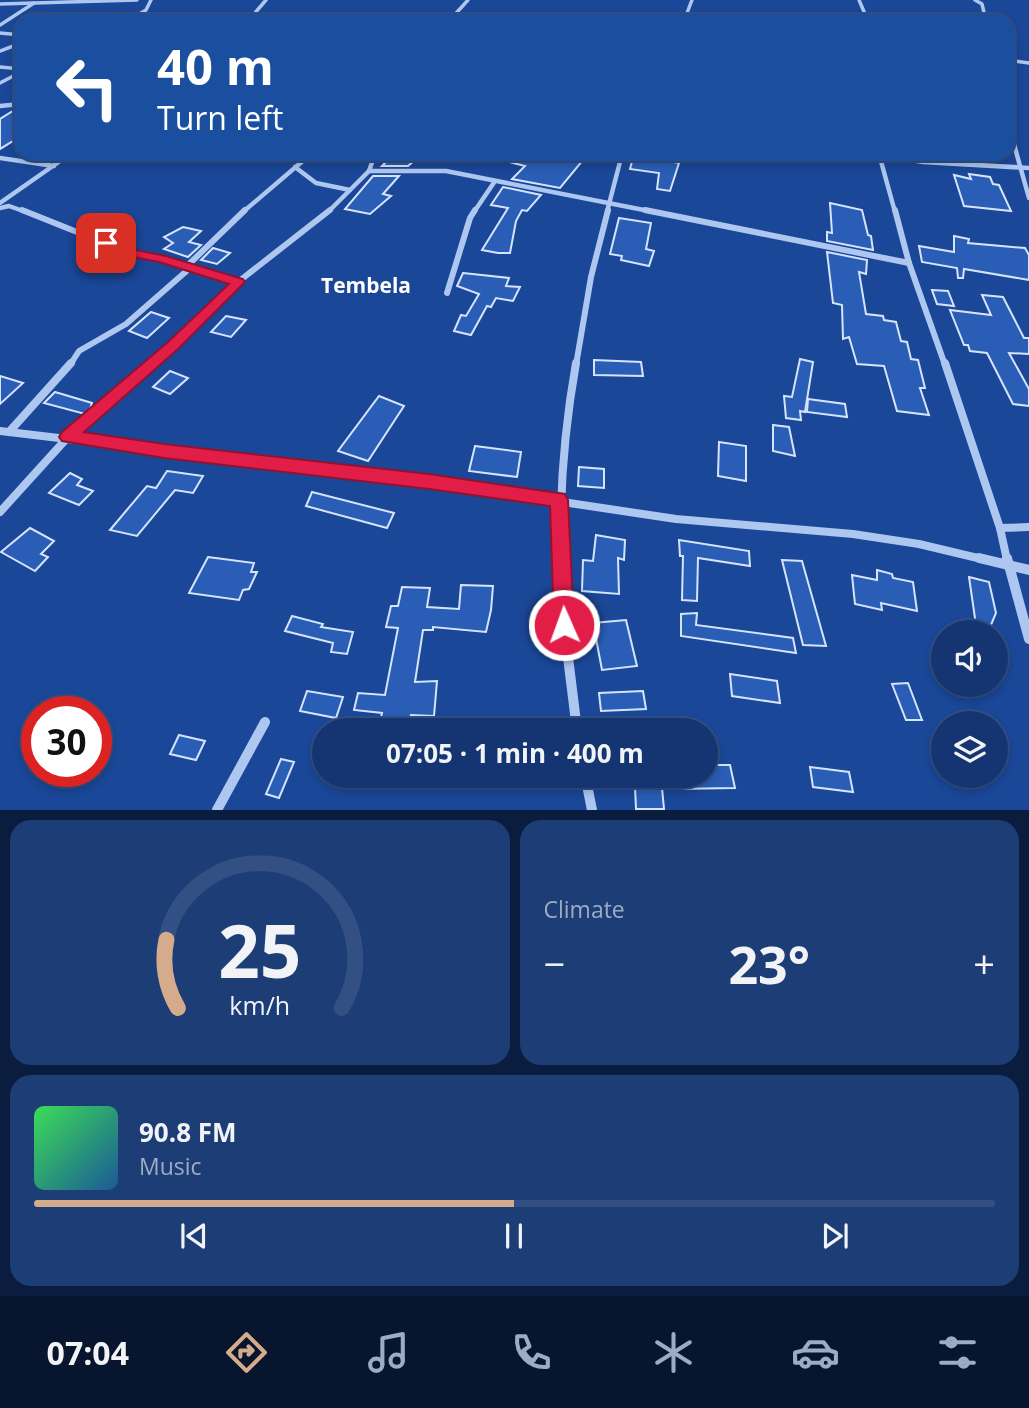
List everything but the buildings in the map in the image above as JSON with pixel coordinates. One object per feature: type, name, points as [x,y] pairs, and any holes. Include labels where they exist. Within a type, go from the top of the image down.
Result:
[{"type":"street","points":[[0,4],[137,0]]},
{"type":"street","points":[[139,14],[146,10],[151,0]]},
{"type":"street","points":[[254,14],[266,0]]},
{"type":"street","points":[[455,14],[468,0]]},
{"type":"street","points":[[975,0],[982,4],[984,14]]},
{"type":"street","points":[[19,14],[34,2]]},
{"type":"street","points":[[0,75],[9,78]]},
{"type":"street","points":[[0,83],[14,75]]},
{"type":"street","points":[[1015,150],[1029,198]]},
{"type":"street","points":[[20,161],[54,166]]},
{"type":"street","points":[[0,203],[61,161]]},
{"type":"street","points":[[4,432],[56,383],[79,351],[126,324],[302,161]]},
{"type":"street","points":[[0,512],[68,437],[173,345],[238,282],[325,215],[369,171],[373,161]]},
{"type":"street","points":[[576,718],[564,625],[559,500],[570,398],[591,277],[607,204],[620,161]]},
{"type":"street","points":[[880,161],[909,263],[971,437],[1000,528],[1007,565],[1029,639]]},
{"type":"street","points":[[917,161],[1029,168]]},
{"type":"street","points":[[295,167],[316,183],[350,190]]},
{"type":"street","points":[[369,171],[394,173],[435,170],[909,263]]},
{"type":"street","points":[[447,293],[470,218],[495,181]]},
{"type":"street","points":[[9,206],[15,193]]},
{"type":"street","points":[[0,208],[9,206],[117,248],[238,282]]},
{"type":"street","points":[[4,432],[68,437],[429,482],[676,519],[880,538],[919,544],[1029,570]]},
{"type":"street","points":[[1000,528],[1029,527]]},
{"type":"street","points":[[217,810],[265,722]]},
{"type":"street","points":[[588,788],[592,810]]},
{"type":"district","name":"Tembela","points":[[366,286]]},
{"type":"route","points":[[106,243],[127,252],[161,259],[238,282],[173,345],[68,437],[559,500],[564,625]]}]
